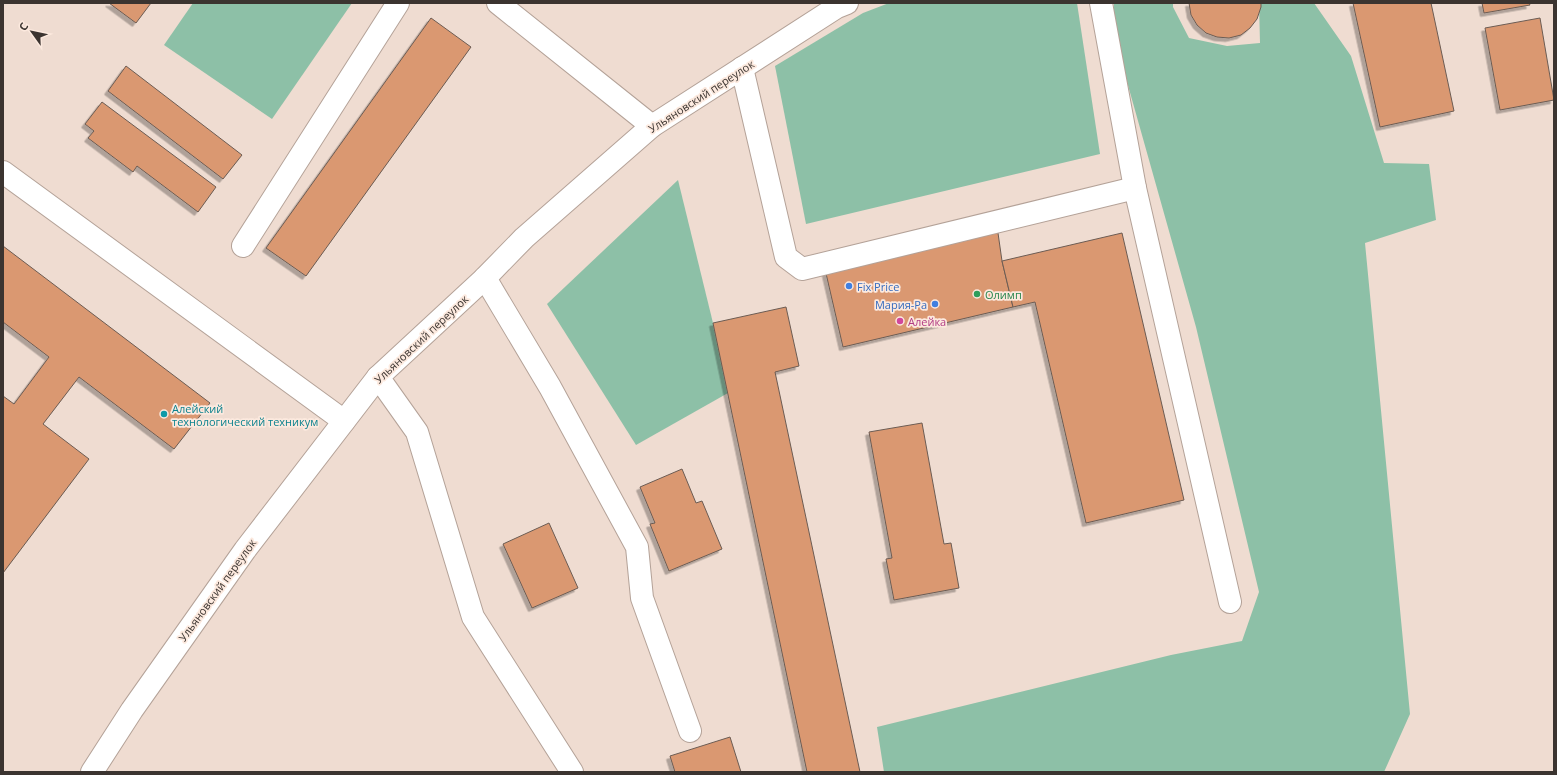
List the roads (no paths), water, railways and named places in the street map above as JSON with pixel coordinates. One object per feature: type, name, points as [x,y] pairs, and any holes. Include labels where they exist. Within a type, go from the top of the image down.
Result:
[{"type":"main road","points":[[243,246],[398,3]]},
{"type":"main road","points":[[498,3],[652,126]]},
{"type":"main road","points":[[1101,3],[1135,188],[1230,602]]},
{"type":"main road","name":"Ульяновский переулок","points":[[92,772],[132,710],[245,550],[378,377],[485,278],[524,238],[652,126],[840,4]]},
{"type":"main road","points":[[742,68],[786,257],[802,269],[1135,188]]},
{"type":"main road","points":[[3,172],[344,421]]},
{"type":"main road","points":[[485,278],[550,387],[637,546],[642,598],[690,731]]},
{"type":"main road","points":[[378,377],[418,432],[473,617],[572,772]]},
{"type":"place","name":"Fix Price","points":[[849,286]]},
{"type":"place","name":"Олимп","points":[[977,294]]},
{"type":"place","name":"Мария-Ра","points":[[935,304]]},
{"type":"place","name":"Алейка","points":[[900,321]]},
{"type":"place","name":"Алейский технологический техникум","points":[[164,414]]}]
